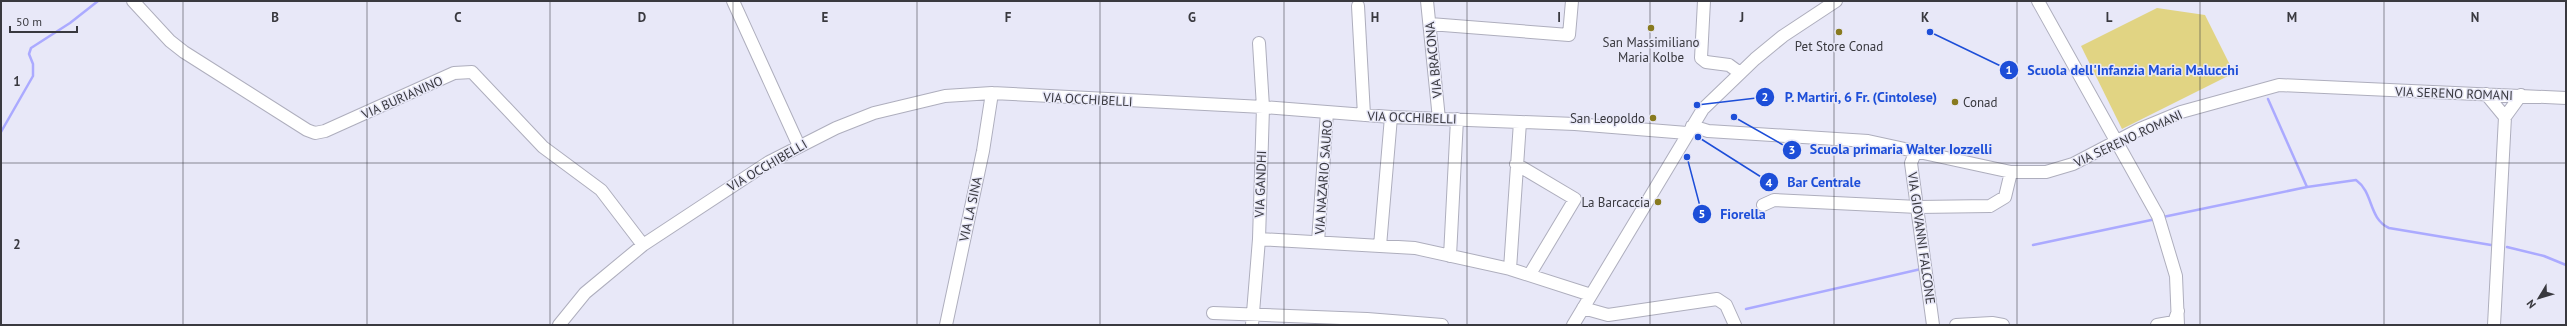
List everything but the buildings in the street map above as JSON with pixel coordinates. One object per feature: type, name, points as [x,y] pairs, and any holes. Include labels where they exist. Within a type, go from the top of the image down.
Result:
[{"type":"street","name":"VIA BURIANINO","points":[[133,1],[170,41],[184,52],[307,130],[315,133],[325,131],[454,73],[465,70],[472,72],[543,147],[601,190],[643,245]]},
{"type":"street","points":[[733,1],[799,146]]},
{"type":"street","name":"VIA BRACONA","points":[[1427,1],[1439,119]]},
{"type":"street","points":[[1430,24],[1569,35],[1572,1]]},
{"type":"street","points":[[1704,1],[1701,58],[1706,62],[1729,65],[1740,73]]},
{"type":"street","points":[[1573,325],[1703,109],[1740,73],[1783,36],[1836,1]]},
{"type":"street","points":[[2038,1],[2160,221],[2176,276],[2178,325]]},
{"type":"street","points":[[1358,6],[1364,115]]},
{"type":"street","name":"VIA GANDHI","points":[[1253,320],[1263,107],[1259,43]]},
{"type":"street","name":"VIA SERENO ROMANI","points":[[1690,130],[1868,141],[1904,148],[1915,153],[1922,152],[2011,172],[2032,173],[2053,170],[2073,164],[2140,129],[2181,112],[2279,85],[2566,98]]},
{"type":"street","name":"VIA OCCHIBELLI","points":[[559,325],[584,292],[643,245],[740,180],[799,146],[874,112],[945,96],[992,93],[1263,107],[1391,117],[1690,130]]},
{"type":"street","name":"VIA LA SINA","points":[[946,325],[983,151],[992,93]]},
{"type":"street","points":[[2486,94],[2505,117]]},
{"type":"street","points":[[2494,325],[2505,117],[2520,95]]},
{"type":"street","name":"VIA NAZARIO SAURO","points":[[1318,242],[1327,112]]},
{"type":"street","points":[[1380,246],[1391,117]]},
{"type":"street","points":[[1450,256],[1457,119]]},
{"type":"street","points":[[1510,269],[1520,122]]},
{"type":"street","name":"VIA GIOVANNI FALCONE","points":[[1915,153],[1911,163],[1933,325]]},
{"type":"street","points":[[1516,164],[1575,199],[1530,274]]},
{"type":"street","points":[[1763,205],[1774,200],[1918,208],[1994,204],[2005,196],[2011,172]]},
{"type":"street","points":[[1258,239],[1415,248],[1530,274],[1591,295]]},
{"type":"street","points":[[1584,308],[1608,315],[1721,300],[1735,325]]},
{"type":"street","points":[[1213,312],[1253,320],[1367,319],[1442,325]]},
{"type":"street","points":[[2157,325],[2174,322],[2178,312]]},
{"type":"street","points":[[1956,325],[1992,323],[2003,325]]},
{"type":"shaded area","points":[[2157,8],[2205,15],[2234,73],[2122,129],[2081,46]]},
{"type":"waterway","points":[[1,132],[33,76],[33,64],[29,54],[31,48],[70,23],[98,1]]},
{"type":"waterway","points":[[2268,99],[2307,187],[2356,180],[2362,185],[2374,212],[2382,224],[2389,228],[2491,245]]},
{"type":"waterway","points":[[2163,217],[2307,187]]},
{"type":"waterway","points":[[2033,245],[2156,219]]},
{"type":"waterway","points":[[2507,247],[2544,256],[2566,265]]},
{"type":"waterway","points":[[1746,309],[1921,269]]},
{"type":"place","name":"San Massimiliano Maria Kolbe","points":[[1651,28]]},
{"type":"place","name":"Pet Store Conad","points":[[1839,32]]},
{"type":"place","name":"Scuola dell'Infanzia Maria Malucchi","points":[[1930,32]]},
{"type":"place","name":"Conad","points":[[1955,102]]},
{"type":"place","name":"P. Martiri, 6 Fr. (Cintolese)","points":[[1697,105]]},
{"type":"place","name":"Scuola primaria Walter Iozzelli","points":[[1734,117]]},
{"type":"place","name":"San Leopoldo","points":[[1653,118]]},
{"type":"place","name":"Bar Centrale","points":[[1698,137]]},
{"type":"place","name":"Fiorella","points":[[1687,157]]},
{"type":"place","name":"La Barcaccia","points":[[1658,202]]}]
